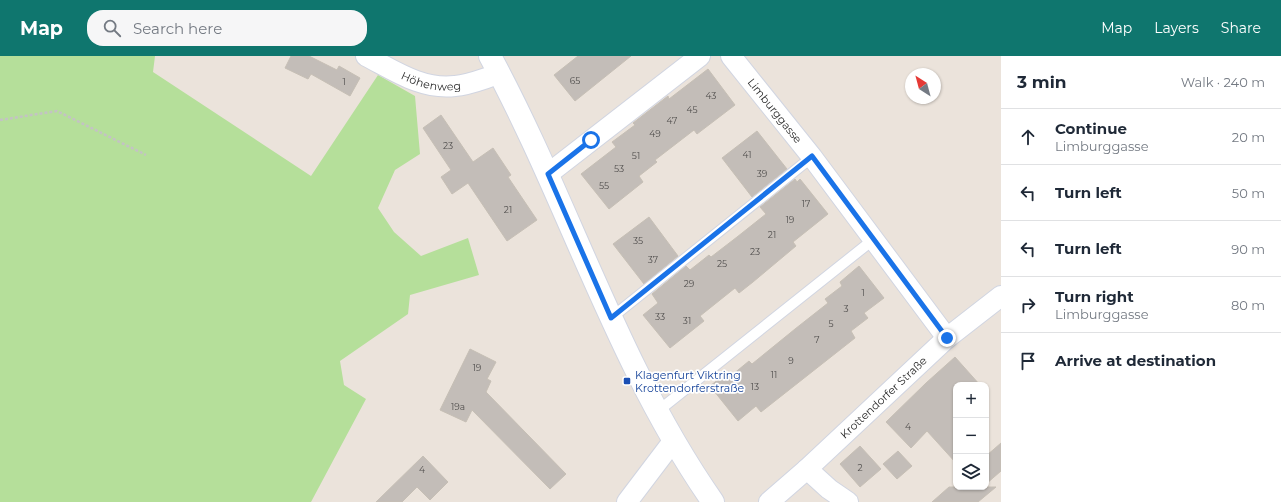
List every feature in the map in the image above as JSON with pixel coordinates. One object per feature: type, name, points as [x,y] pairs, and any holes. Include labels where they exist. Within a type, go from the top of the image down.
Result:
[{"type":"street","name":"Höhenweg","points":[[366,56],[409,79],[438,87],[456,86],[495,65]]},
{"type":"street","points":[[548,174],[700,56]]},
{"type":"street","name":"Limburggasse","points":[[731,56],[812,156],[947,338]]},
{"type":"street","points":[[495,65],[548,174],[611,318],[658,412],[713,502]]},
{"type":"street","name":"Krottendorfer Straße","points":[[769,502],[807,469],[947,338],[1001,296]]},
{"type":"street","points":[[627,502],[674,440]]},
{"type":"street","points":[[807,469],[829,490],[848,502]]},
{"type":"lane","points":[[611,318],[812,156]]},
{"type":"lane","points":[[658,412],[874,240]]},
{"type":"path","points":[[0,120],[57,111],[146,155]]},
{"type":"green space","points":[[0,56],[155,56],[153,72],[311,176],[378,75],[415,96],[420,154],[395,170],[378,208],[394,232],[421,256],[468,238],[479,275],[410,295],[408,314],[340,361],[344,385],[366,399],[311,502],[0,502]]},
{"type":"building","points":[[291,56],[309,56],[337,70],[339,66],[360,78],[350,96],[311,74],[308,79],[285,68]]},
{"type":"building","points":[[578,56],[631,56],[575,101],[554,75]]},
{"type":"building","points":[[708,69],[735,105],[697,134],[694,130],[655,160],[657,162],[639,176],[643,182],[609,209],[581,174],[616,147],[612,142],[635,125],[633,123],[668,96],[669,99]]},
{"type":"building","points":[[441,115],[473,162],[493,148],[511,175],[508,177],[537,220],[507,241],[468,183],[452,194],[441,177],[451,170],[423,128]]},
{"type":"building","points":[[757,131],[787,169],[752,197],[722,158]]},
{"type":"building","points":[[795,179],[797,182],[800,179],[828,214],[793,242],[796,246],[753,282],[739,293],[735,288],[700,316],[704,321],[670,348],[643,315],[658,303],[652,294],[686,266],[690,270],[709,255],[711,257],[766,214],[760,207]]},
{"type":"building","points":[[649,217],[678,256],[644,284],[613,244]]},
{"type":"building","points":[[859,266],[884,298],[864,313],[868,318],[851,331],[855,338],[761,412],[756,406],[738,421],[710,386],[729,371],[732,375],[749,361],[752,364],[828,303],[825,299],[842,286],[840,282]]},
{"type":"building","points":[[470,349],[496,362],[487,379],[491,381],[486,392],[566,474],[550,489],[472,410],[466,422],[440,410]]},
{"type":"building","points":[[955,357],[977,382],[953,382],[953,460],[927,431],[911,448],[886,422]]},
{"type":"building","points":[[1001,443],[1001,471],[989,481],[989,454]]},
{"type":"building","points":[[860,446],[881,469],[860,487],[840,464]]},
{"type":"building","points":[[898,451],[912,466],[897,479],[883,464]]},
{"type":"building","points":[[423,456],[448,482],[430,500],[417,487],[402,502],[376,502]]},
{"type":"building","points":[[949,487],[953,487],[953,490],[989,490],[989,487],[996,487],[978,502],[932,502]]},
{"type":"place","name":"Klagenfurt Viktring Krottendorferstraße","points":[[627,381]]},
{"type":"route","points":[[591,140],[548,174],[611,318],[812,156],[947,338]]}]
